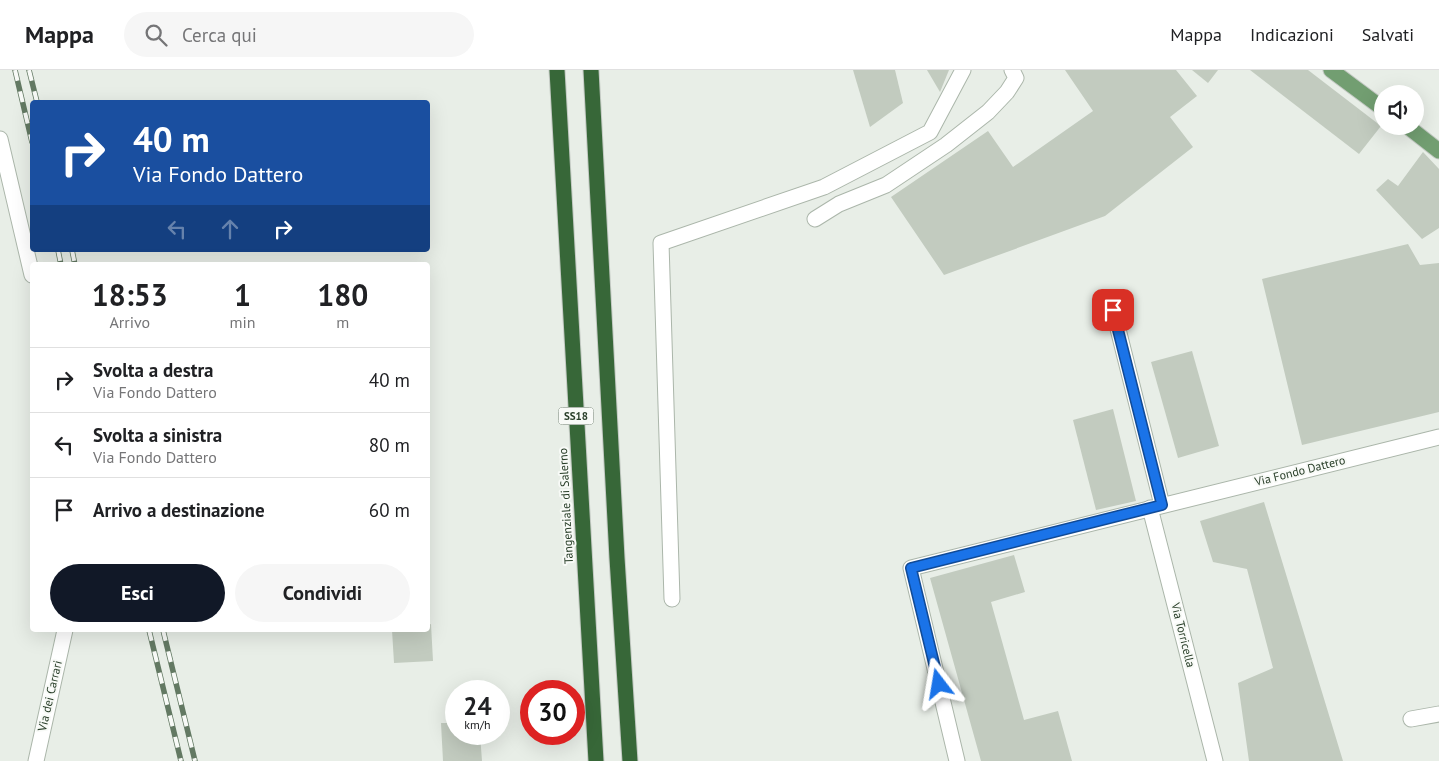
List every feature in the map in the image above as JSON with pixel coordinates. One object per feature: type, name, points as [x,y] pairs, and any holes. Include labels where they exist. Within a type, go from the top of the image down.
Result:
[{"type":"highway","name":"Tangenziale di Salerno","points":[[557,70],[596,761]]},
{"type":"highway","name":"SS18","points":[[591,70],[617,558],[630,761]]},
{"type":"main road","points":[[1331,70],[1374,102]]},
{"type":"main road","points":[[1419,135],[1439,151]]},
{"type":"street","points":[[672,600],[661,243],[824,187],[930,132],[963,70]]},
{"type":"street","points":[[815,219],[840,204],[886,185],[946,145],[988,112],[1007,92],[1016,78],[1012,70]]},
{"type":"street","points":[[0,138],[30,266]]},
{"type":"street","points":[[1113,310],[1156,507]]},
{"type":"street","name":"Via Fondo Dattero","points":[[958,761],[911,568],[1439,438]]},
{"type":"street","name":"Via Torricella","points":[[1156,507],[1215,761]]},
{"type":"street","name":"Via dei Carrari","points":[[36,761],[65,632]]},
{"type":"street","points":[[1411,719],[1439,714]]},
{"type":"building","points":[[853,70],[895,70],[903,103],[870,127]]},
{"type":"building","points":[[927,70],[949,70],[940,92]]},
{"type":"building","points":[[1065,70],[1176,70],[1197,96],[1170,117],[1193,147],[1105,216],[944,275],[891,197],[988,131],[1013,167],[1093,111]]},
{"type":"building","points":[[1192,70],[1218,70],[1208,83]]},
{"type":"building","points":[[1250,70],[1308,70],[1374,121],[1374,135],[1359,154]]},
{"type":"building","points":[[1423,152],[1439,169],[1439,228],[1422,239],[1376,190],[1388,179],[1398,186]]},
{"type":"building","points":[[1408,244],[1420,265],[1439,263],[1439,412],[1302,445],[1262,279]]},
{"type":"building","points":[[1192,351],[1219,446],[1178,458],[1151,362]]},
{"type":"building","points":[[1113,409],[1136,501],[1096,510],[1073,420]]},
{"type":"building","points":[[1264,502],[1343,761],[1249,761],[1238,683],[1273,668],[1247,569],[1213,562],[1200,521]]},
{"type":"building","points":[[1014,555],[1025,592],[991,602],[1024,720],[1058,711],[1072,761],[981,761],[930,578]]},
{"type":"building","points":[[430,624],[433,661],[394,663],[392,632],[430,632]]},
{"type":"building","points":[[441,723],[445,723],[445,745],[481,745],[482,761],[443,761]]},
{"type":"railway","points":[[15,70],[30,134]]},
{"type":"railway","points":[[29,70],[36,100]]},
{"type":"railway","points":[[58,252],[60,262]]},
{"type":"railway","points":[[72,252],[74,262]]},
{"type":"railway","points":[[149,632],[181,761]]},
{"type":"railway","points":[[163,632],[195,761]]},
{"type":"route","points":[[939,684],[911,568],[1162,505],[1113,310]]}]
